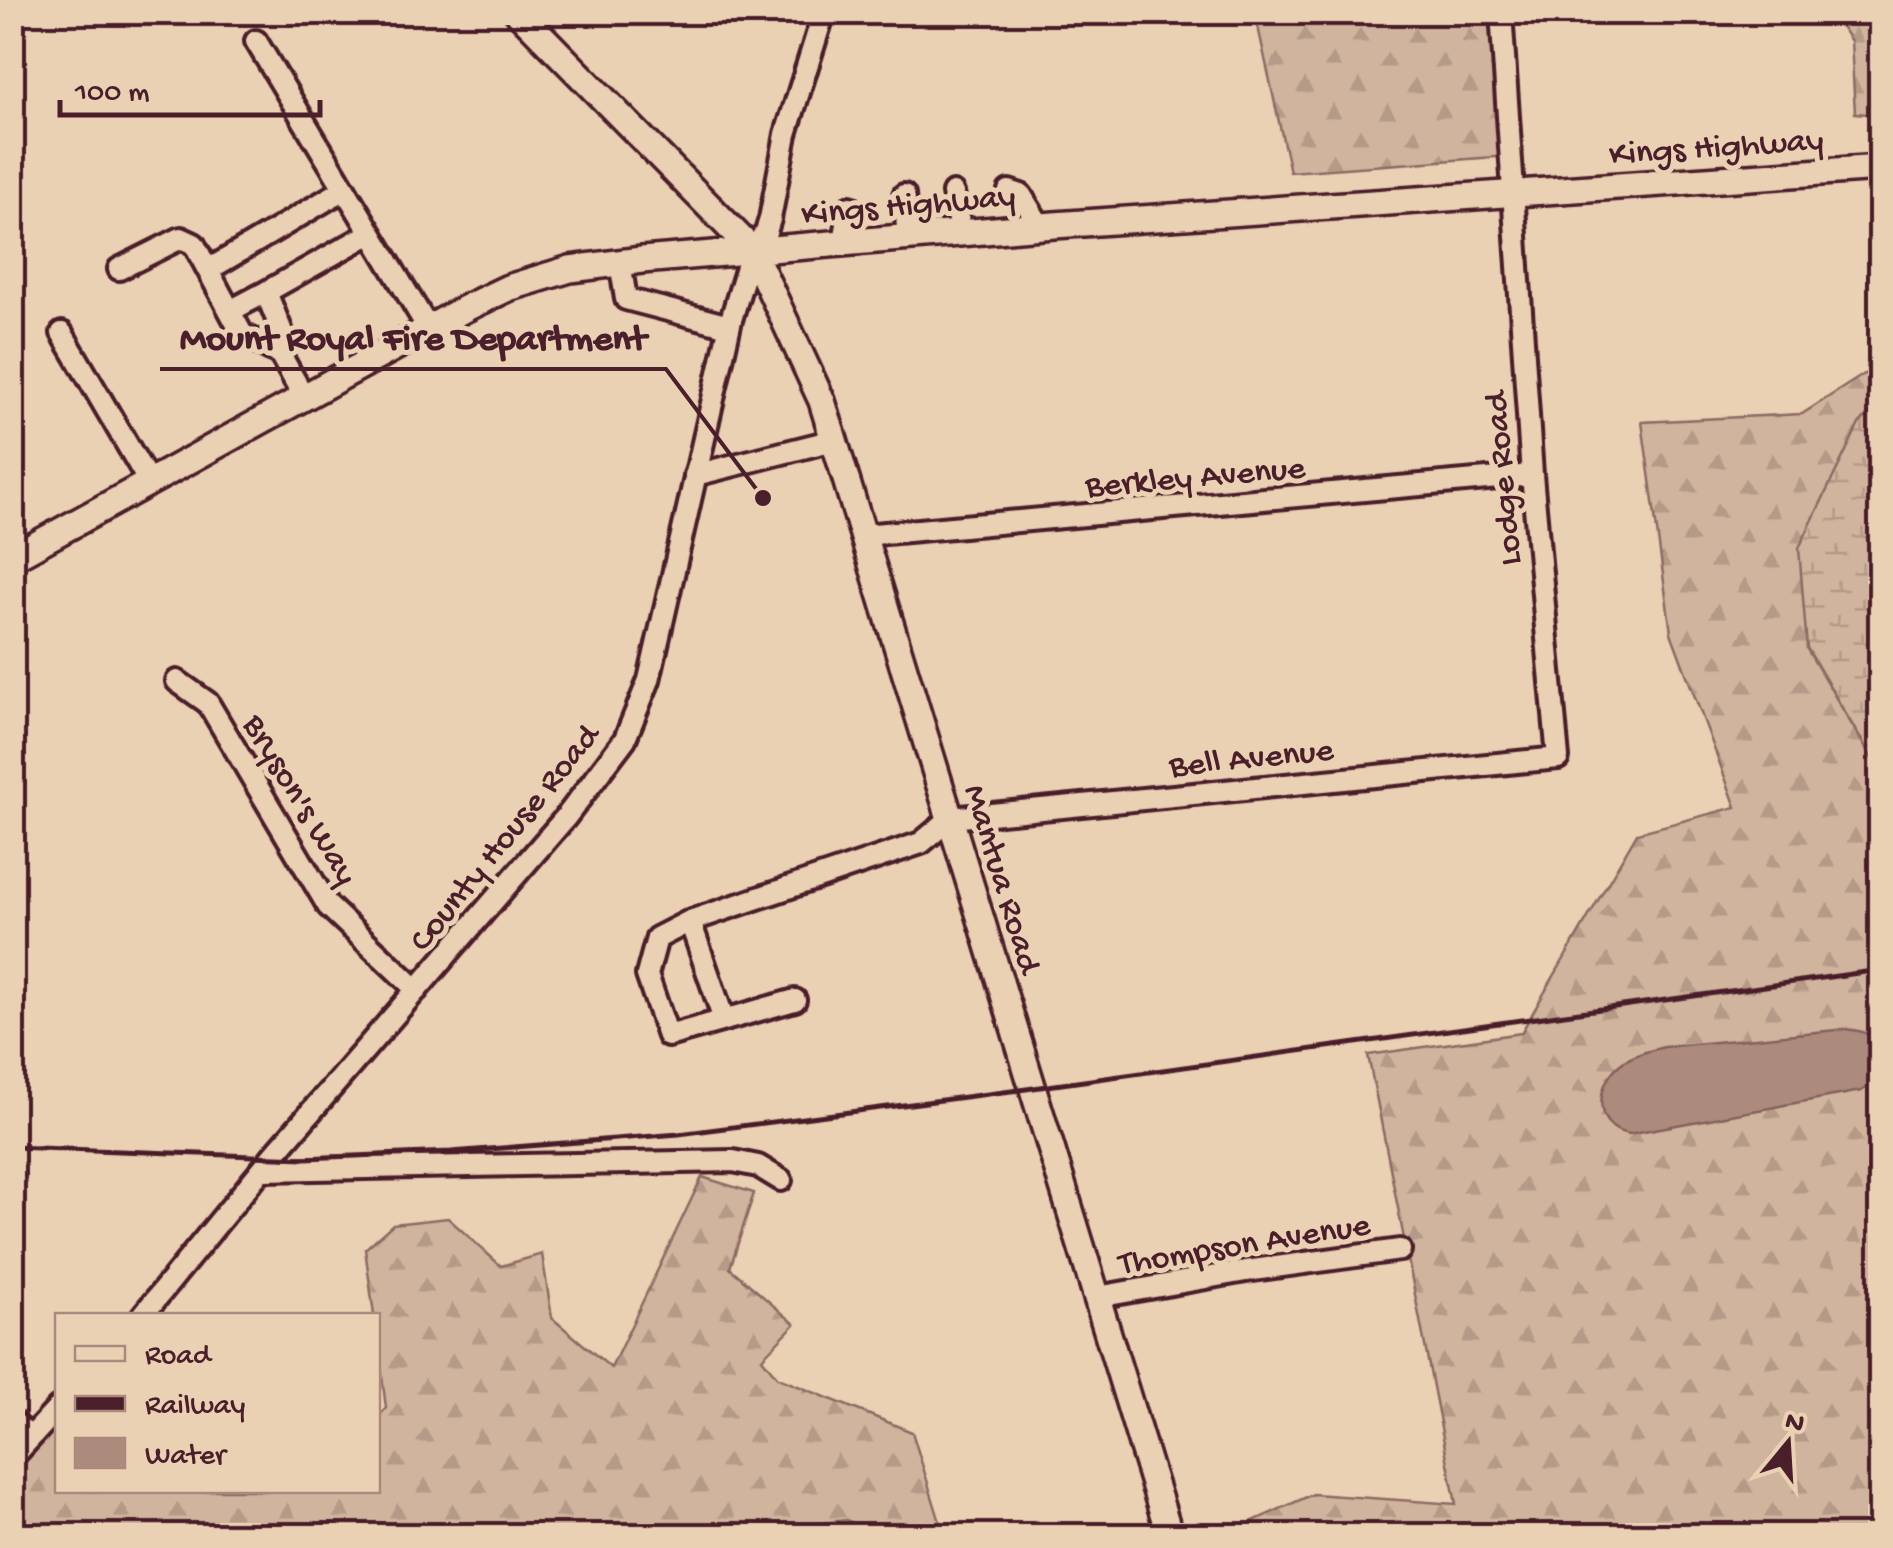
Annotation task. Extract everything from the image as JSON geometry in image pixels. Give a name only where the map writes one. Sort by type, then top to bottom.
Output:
[{"type":"main road","name":"Mantua Road","points":[[518,12],[752,250],[822,401],[1170,1536]]},
{"type":"main road","name":"Kings Highway","points":[[12,558],[428,328],[508,288],[570,270],[620,262],[1040,226],[1880,168]]},
{"type":"street","name":"County House Road","points":[[144,1313],[262,1170],[566,817],[625,739],[649,680],[729,326],[752,250],[766,232],[770,219],[786,134],[824,12]]},
{"type":"street","name":"Lodge Road","points":[[1500,12],[1532,476],[1558,758]]},
{"type":"street","points":[[256,41],[428,328]]},
{"type":"street","points":[[208,270],[343,190]]},
{"type":"street","points":[[1009,191],[1021,195],[1040,226]]},
{"type":"street","points":[[953,193],[962,233]]},
{"type":"street","points":[[904,195],[908,237]]},
{"type":"street","points":[[844,242],[850,207]]},
{"type":"street","points":[[230,311],[370,234]]},
{"type":"street","points":[[119,268],[182,238],[194,244],[242,334],[280,354],[304,397]]},
{"type":"street","points":[[620,262],[626,300],[729,326]]},
{"type":"street","points":[[266,292],[282,332],[271,349]]},
{"type":"street","points":[[62,333],[149,482]]},
{"type":"street","points":[[695,475],[834,440]]},
{"type":"street","name":"Berkley Avenue","points":[[863,535],[1532,476]]},
{"type":"street","name":"Bryson's Way","points":[[177,680],[208,703],[328,906],[417,990]]},
{"type":"street","name":"Bell Avenue","points":[[951,818],[1558,758]]},
{"type":"street","points":[[796,1000],[668,1036],[646,974],[657,938],[690,920],[922,843],[951,818]]},
{"type":"street","points":[[690,920],[724,1020]]},
{"type":"street","points":[[262,1170],[734,1161],[758,1166],[781,1180]]},
{"type":"street","name":"Thompson Avenue","points":[[1097,1297],[1400,1250]]},
{"type":"street","points":[[12,1458],[55,1411]]},
{"type":"street","points":[[12,1421],[30,1437]]},
{"type":"green space","points":[[1255,13],[1498,13],[1509,156],[1290,172]]},
{"type":"green space","points":[[1832,13],[1880,13],[1880,115],[1855,113],[1851,41]]},
{"type":"green space","points":[[1880,364],[1880,403],[1859,424],[1807,649],[1880,772],[1880,1535],[1220,1536],[1313,1494],[1456,1504],[1368,1055],[1521,1033],[1637,833],[1736,807],[1671,633],[1642,422],[1802,414]]},
{"type":"green space","points":[[1880,403],[1880,772],[1807,648],[1799,548],[1859,424]]},
{"type":"green space","points":[[702,1177],[754,1193],[730,1268],[795,1324],[762,1358],[778,1378],[912,1432],[944,1535],[882,1535],[846,1520],[798,1526],[789,1536],[13,1536],[13,1456],[55,1407],[55,1493],[380,1493],[380,1415],[386,1408],[380,1313],[374,1313],[365,1249],[393,1224],[448,1218],[501,1266],[542,1254],[552,1318],[611,1368]]},
{"type":"water","points":[[1847,1029],[1871,1037],[1878,1051],[1878,1076],[1871,1088],[1628,1134],[1616,1130],[1603,1114],[1602,1094],[1611,1073],[1640,1054],[1664,1047]]},
{"type":"railway","points":[[12,1147],[305,1158],[451,1152],[679,1134],[1880,970]]},
{"type":"place","name":"Mount Royal Fire Department","points":[[763,498]]}]
